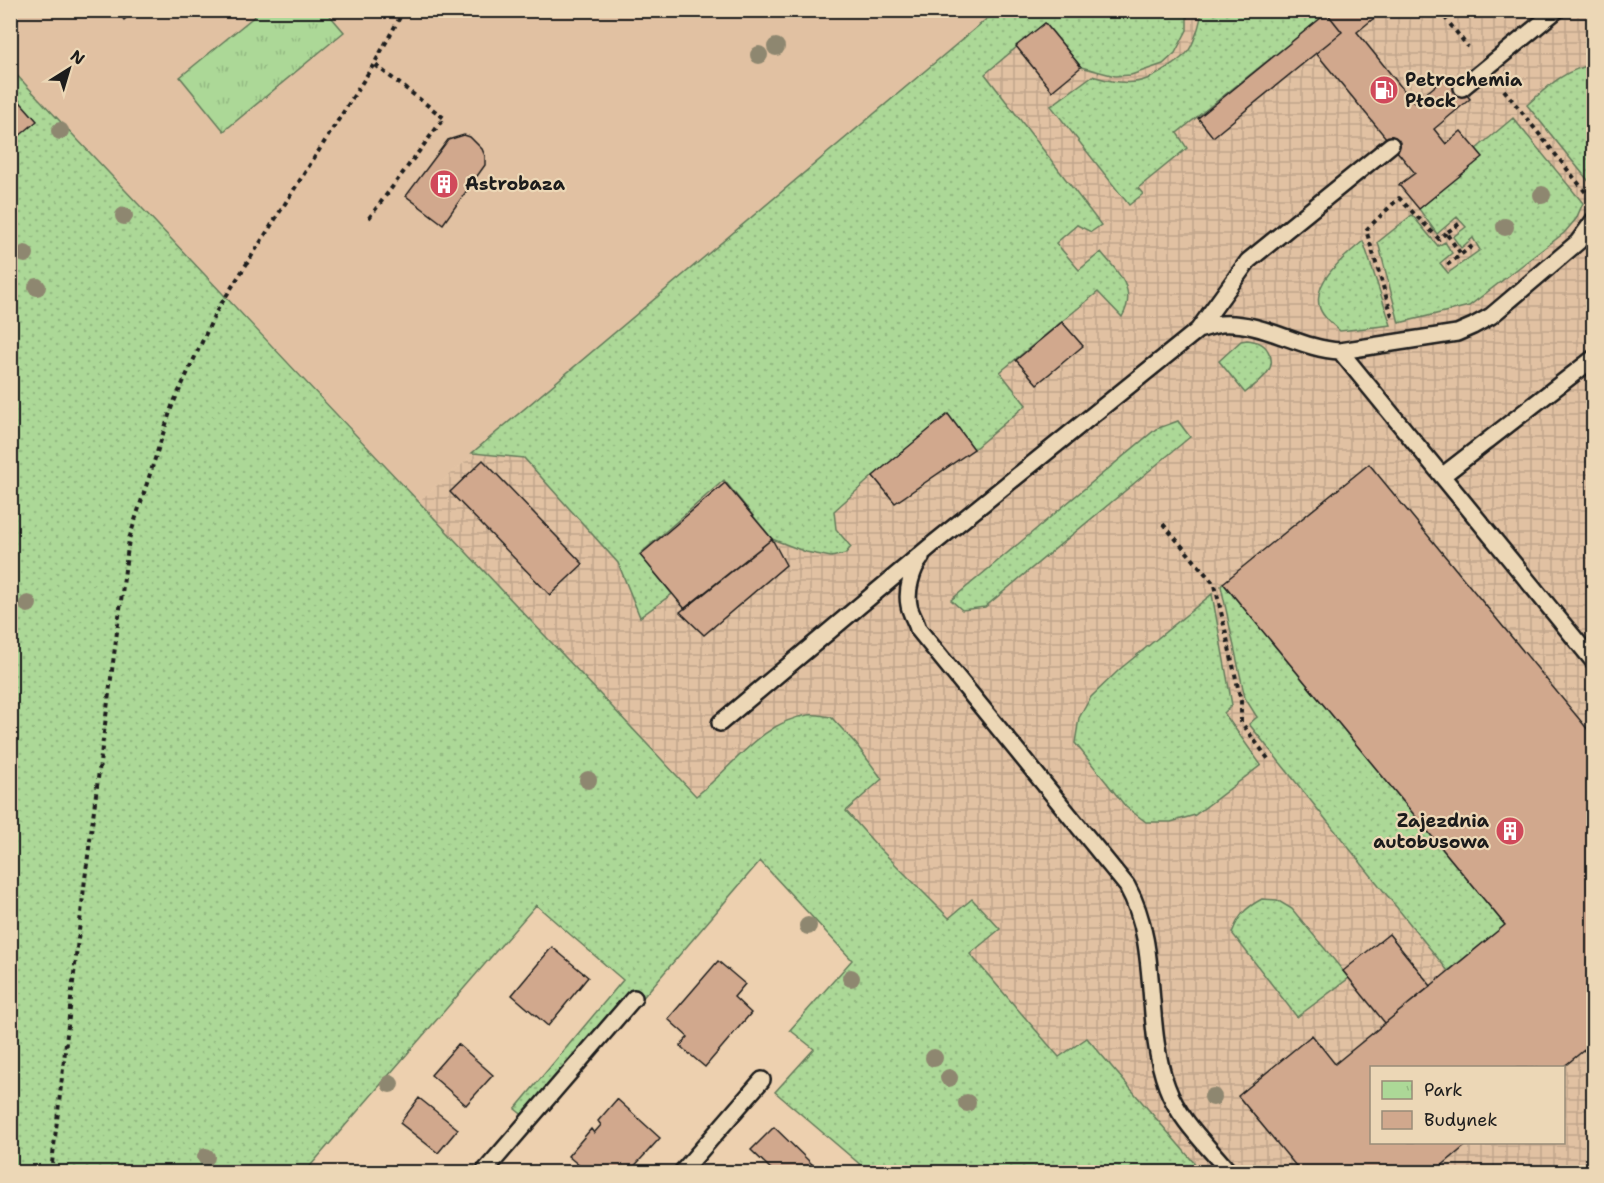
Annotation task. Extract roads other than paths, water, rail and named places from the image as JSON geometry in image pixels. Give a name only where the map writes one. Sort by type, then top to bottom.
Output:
[{"type":"lane","points":[[1462,88],[1557,10]]},
{"type":"lane","points":[[720,723],[933,544],[1198,330],[1248,261],[1391,145]]},
{"type":"lane","points":[[1198,330],[1219,324],[1242,324],[1322,350],[1340,351],[1456,333],[1491,316],[1578,242],[1593,220]]},
{"type":"lane","points":[[1340,351],[1593,662]]},
{"type":"lane","points":[[1442,476],[1593,358]]},
{"type":"lane","points":[[933,544],[915,565],[911,582],[909,605],[918,628],[1127,886],[1138,904],[1150,975],[1159,1057],[1168,1089],[1181,1114],[1229,1173]]},
{"type":"lane","points":[[484,1173],[634,998]]},
{"type":"lane","points":[[682,1173],[762,1080]]},
{"type":"place","name":"Petrochemia Płock","points":[[1384,90]]},
{"type":"place","name":"Astrobaza","points":[[444,184]]},
{"type":"place","name":"Zajezdnia autobusowa","points":[[1510,831]]}]
